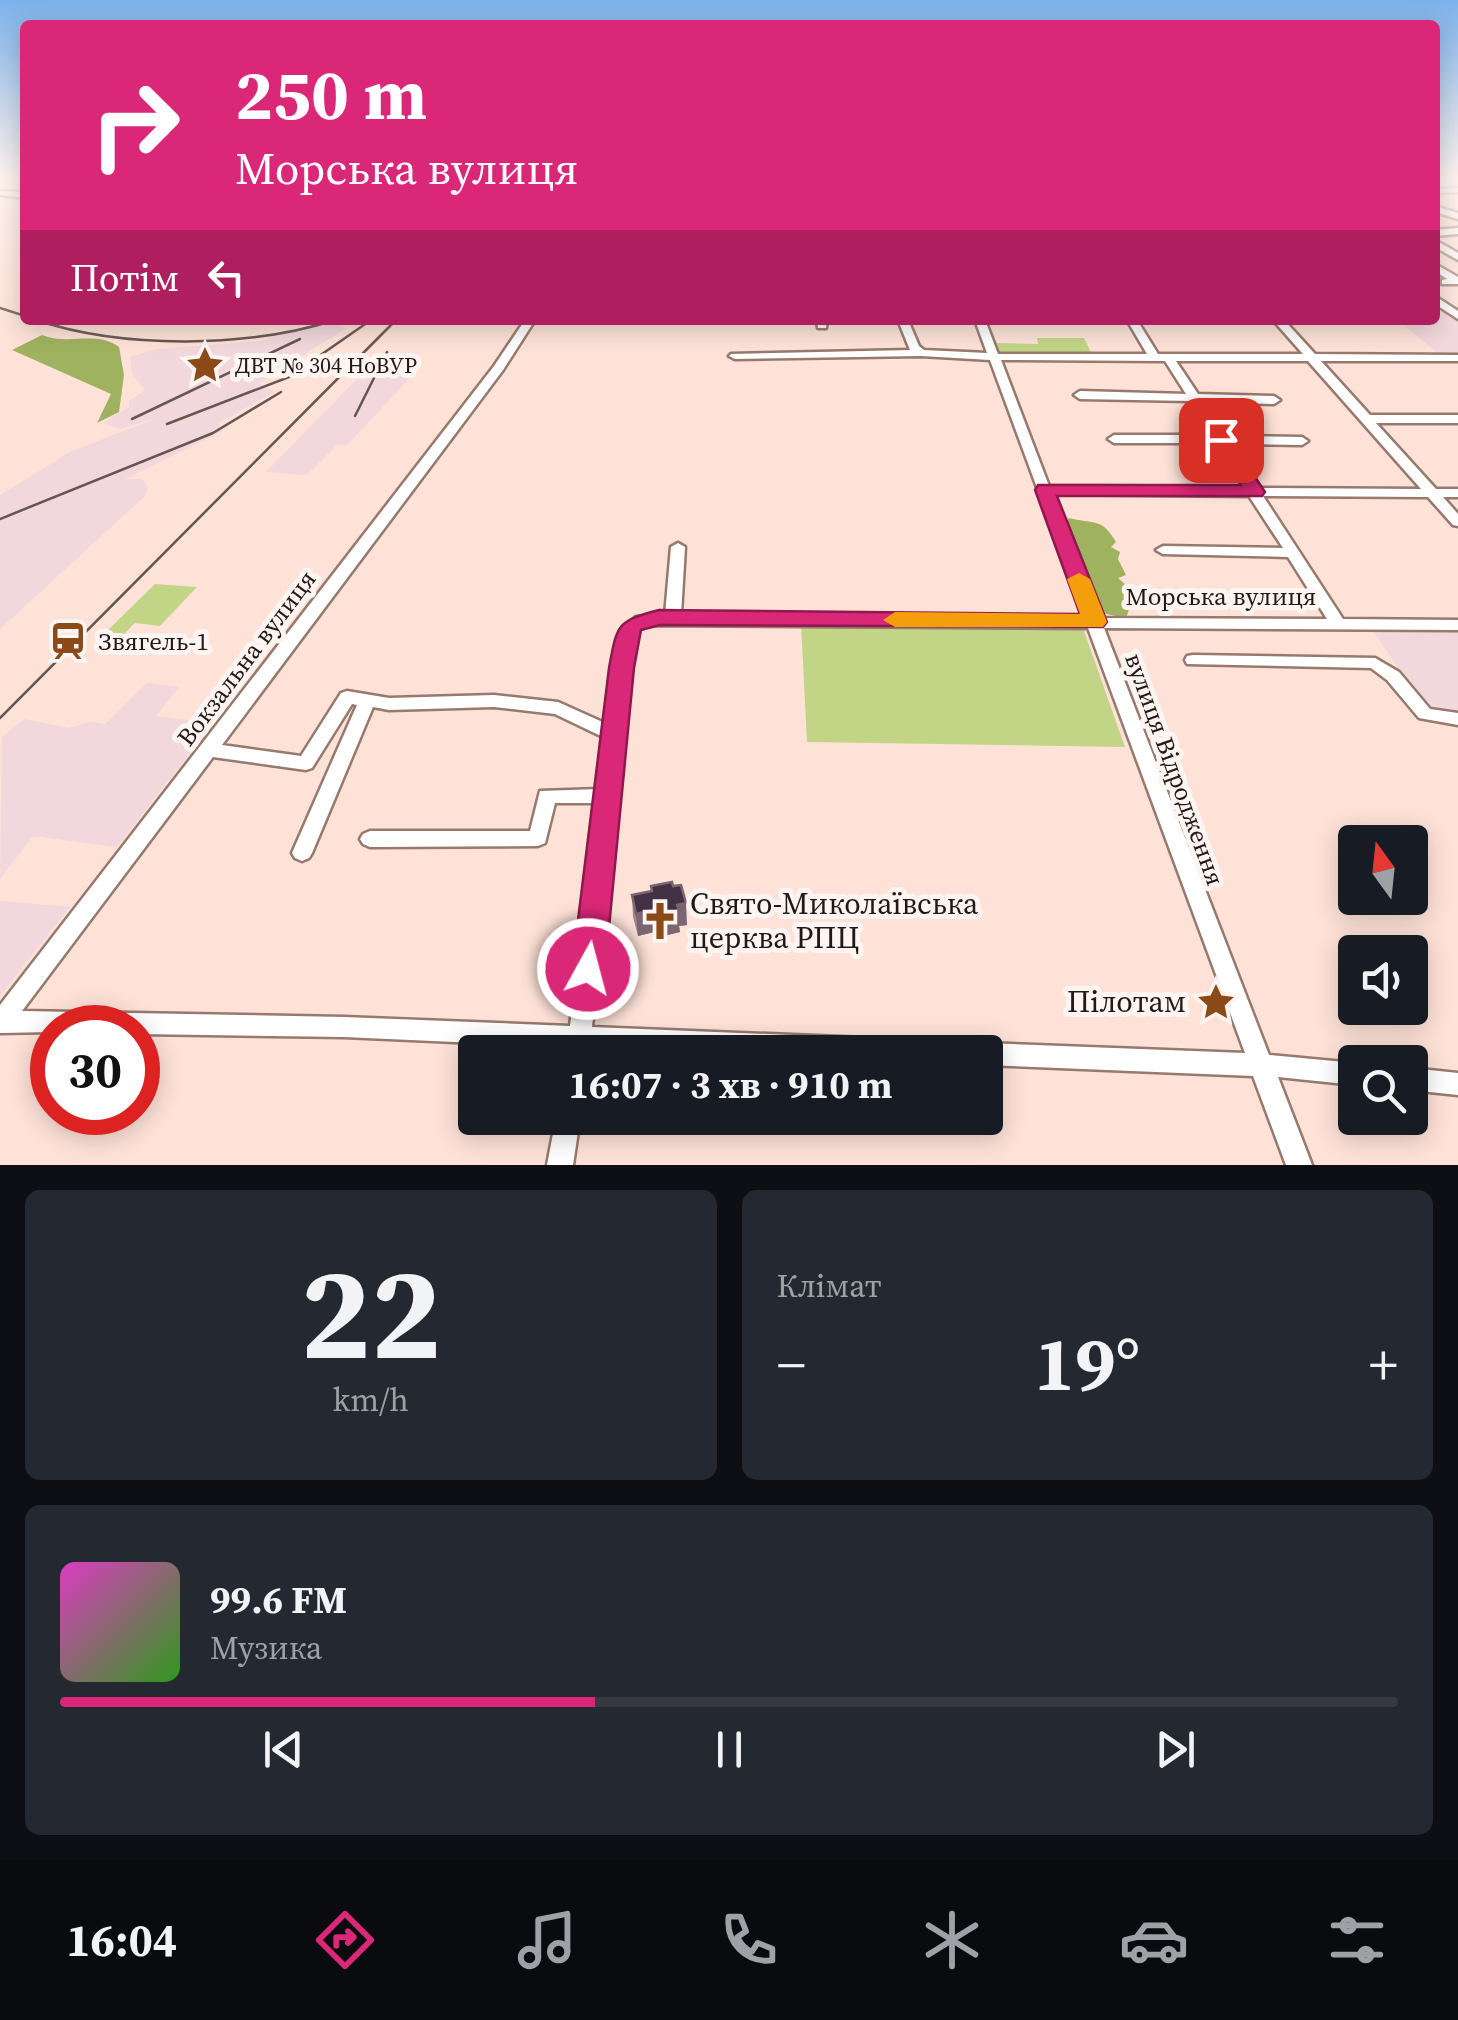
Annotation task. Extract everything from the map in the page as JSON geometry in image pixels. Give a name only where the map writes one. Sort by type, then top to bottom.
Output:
[{"type":"street","points":[[1440,270],[1457,281],[1445,282]]},
{"type":"street","name":"Вокзальна вулиця","points":[[1,1022],[499,368],[527,325]]},
{"type":"street","points":[[905,325],[914,348],[921,353]]},
{"type":"street","name":"вулиця Відродження","points":[[982,325],[1298,1165]]},
{"type":"street","points":[[1136,325],[1195,399],[1336,621]]},
{"type":"street","points":[[1283,325],[1458,522]]},
{"type":"street","points":[[735,356],[921,353],[994,357],[1458,358]]},
{"type":"street","points":[[1080,395],[1274,400]]},
{"type":"street","points":[[1368,419],[1458,419]]},
{"type":"street","points":[[1114,438],[1302,441]]},
{"type":"street","points":[[1045,490],[1458,493]]},
{"type":"street","points":[[673,617],[678,547]]},
{"type":"street","points":[[1163,550],[1293,553]]},
{"type":"street","name":"Морська вулиця","points":[[616,736],[628,631],[642,620],[673,617],[1458,624]]},
{"type":"street","points":[[1194,660],[1374,662],[1393,676],[1425,714],[1458,719]]},
{"type":"street","points":[[306,763],[347,697],[389,704],[494,701],[558,708],[616,736],[580,1035]]},
{"type":"street","points":[[302,853],[368,700]]},
{"type":"street","points":[[209,750],[338,769]]},
{"type":"street","points":[[370,839],[538,838],[547,796],[608,796]]},
{"type":"street","points":[[1,1022],[344,1027],[458,1036]]},
{"type":"street","points":[[1003,1055],[1262,1065],[1338,1072]]},
{"type":"street","points":[[1428,1081],[1458,1084]]},
{"type":"street","points":[[560,1165],[565,1135]]},
{"type":"shaded area","points":[[1440,308],[1458,321],[1458,357],[1444,358],[1403,325],[1440,325]]},
{"type":"shaded area","points":[[314,325],[347,328],[259,383],[275,392],[218,423],[223,431],[125,479],[142,479],[148,487],[145,496],[0,629],[0,495],[70,452],[157,418],[120,429],[103,423],[129,407],[129,401],[145,390],[132,374],[130,357],[156,349],[260,341]]},
{"type":"shaded area","points":[[390,356],[407,359],[395,373],[412,376],[347,445],[338,444],[307,475],[266,472],[357,379],[366,380]]},
{"type":"shaded area","points":[[1372,629],[1458,630],[1458,712],[1427,711]]},
{"type":"shaded area","points":[[147,683],[179,687],[156,716],[213,723],[117,847],[33,836],[0,879],[2,737],[24,719],[69,728],[90,722],[105,724]]},
{"type":"shaded area","points":[[0,901],[70,907],[0,996]]},
{"type":"green space","points":[[42,335],[101,340],[119,347],[124,375],[119,412],[97,423],[111,394],[12,350]]},
{"type":"green space","points":[[1037,338],[1084,338],[1092,354],[999,354],[995,343],[1038,344]]},
{"type":"green space","points":[[1069,518],[1102,526],[1116,542],[1111,547],[1120,552],[1118,559],[1126,575],[1118,578],[1135,593],[1126,618],[1096,612],[1085,573],[1064,526]]},
{"type":"green space","points":[[155,584],[197,587],[160,626],[135,623],[119,639],[109,637],[108,630]]},
{"type":"green space","points":[[801,624],[1083,628],[1125,747],[807,742]]},
{"type":"building","points":[[672,882],[673,886],[681,885],[686,903],[677,905],[679,910],[658,915],[656,909],[636,914],[632,895]]},
{"type":"railway","points":[[0,308],[20,314]]},
{"type":"railway","points":[[55,325],[107,336],[186,341],[264,336],[316,325]]},
{"type":"railway","points":[[167,424],[289,377],[364,325]]},
{"type":"railway","points":[[0,718],[391,325]]},
{"type":"railway","points":[[132,419],[300,339]]},
{"type":"railway","points":[[355,416],[387,352]]},
{"type":"railway","points":[[0,519],[213,433],[281,392]]},
{"type":"slow traffic","points":[[895,620],[1095,622],[1079,579]]},
{"type":"place","name":"ДВТ № 304 НоВУР","points":[[205,365]]},
{"type":"place","name":"Звягель-1","points":[[68,641]]},
{"type":"place","name":"Свято-Миколаївська церква РПЦ","points":[[660,921]]},
{"type":"place","name":"Пілотам","points":[[1216,1002]]},
{"type":"route","points":[[588,969],[622,668],[628,631],[633,625],[659,617],[1095,622],[1045,490],[1151,488],[1255,492],[1221,440]]}]
